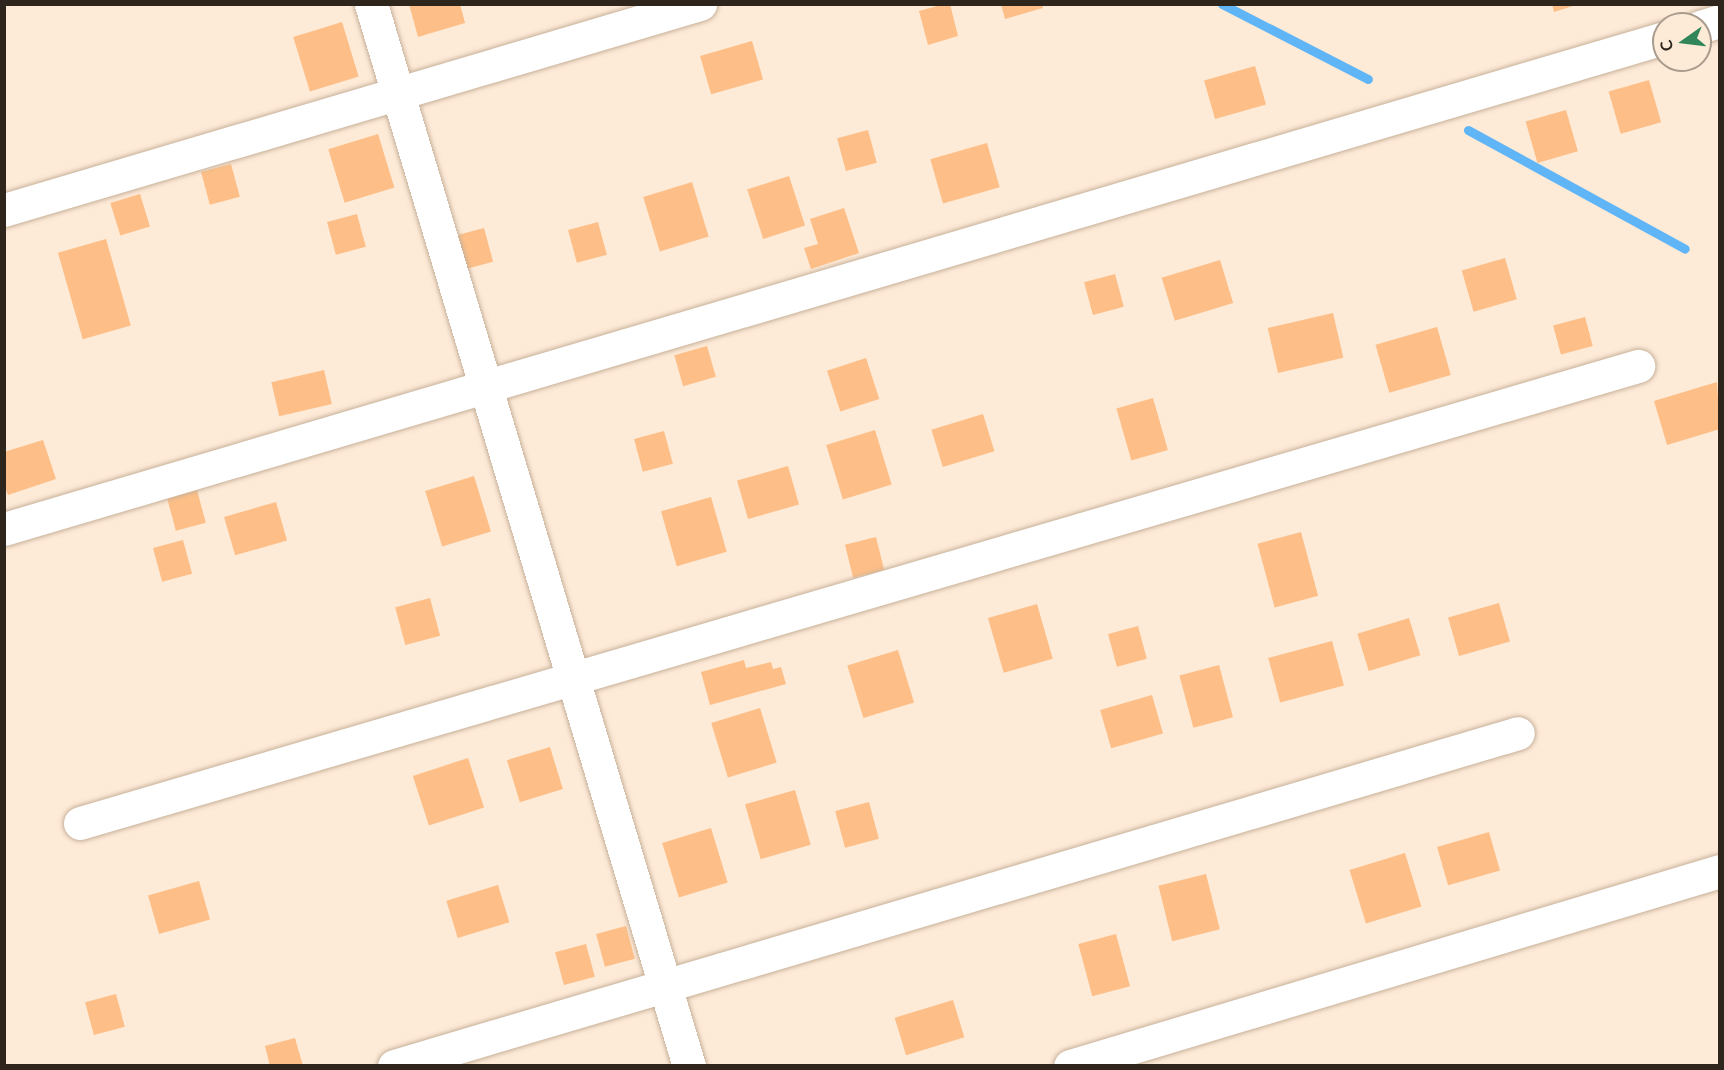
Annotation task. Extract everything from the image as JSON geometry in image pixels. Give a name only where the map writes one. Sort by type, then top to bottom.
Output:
[{"type":"street","points":[[371,4],[689,1065]]},
{"type":"street","points":[[4,210],[700,4]]},
{"type":"street","points":[[4,529],[1652,42]]},
{"type":"street","points":[[80,823],[1638,366]]},
{"type":"street","points":[[394,1065],[1518,733]]},
{"type":"street","points":[[1070,1065],[1719,871]]},
{"type":"building","points":[[409,4],[460,4],[465,23],[418,37]]},
{"type":"building","points":[[950,4],[958,36],[928,45],[919,11]]},
{"type":"building","points":[[1001,4],[1042,4],[1043,8],[1005,19]]},
{"type":"building","points":[[1552,4],[1576,4],[1576,5],[1554,12]]},
{"type":"building","points":[[342,22],[359,77],[310,91],[293,37]]},
{"type":"building","points":[[752,41],[763,79],[711,94],[700,56]]},
{"type":"building","points":[[1255,66],[1266,104],[1215,119],[1204,81]]},
{"type":"building","points":[[1649,80],[1661,122],[1621,134],[1609,92]]},
{"type":"building","points":[[1566,110],[1578,151],[1537,163],[1526,122]]},
{"type":"building","points":[[868,130],[877,163],[846,171],[837,138]]},
{"type":"building","points":[[378,134],[394,188],[345,203],[328,149]]},
{"type":"building","points":[[987,143],[1000,187],[943,203],[930,159]]},
{"type":"building","points":[[231,164],[240,197],[210,205],[201,172]]},
{"type":"building","points":[[789,176],[805,225],[763,239],[747,190]]},
{"type":"building","points":[[692,182],[709,237],[660,251],[643,197]]},
{"type":"building","points":[[140,194],[150,227],[120,236],[110,203]]},
{"type":"building","points":[[844,208],[859,253],[811,269],[804,248],[818,244],[810,219]]},
{"type":"building","points":[[357,214],[366,247],[336,255],[327,222]]},
{"type":"building","points":[[598,222],[607,255],[577,263],[568,230]]},
{"type":"building","points":[[484,228],[493,262],[462,270],[453,236]]},
{"type":"building","points":[[106,239],[131,326],[83,339],[58,253]]},
{"type":"building","points":[[1505,258],[1517,299],[1474,312],[1462,270]]},
{"type":"building","points":[[1220,260],[1233,303],[1175,321],[1162,278]]},
{"type":"building","points":[[1115,274],[1124,307],[1093,315],[1084,282]]},
{"type":"building","points":[[1333,313],[1343,358],[1278,373],[1268,328]]},
{"type":"building","points":[[1585,317],[1593,346],[1561,355],[1553,326]]},
{"type":"building","points":[[1437,327],[1451,375],[1389,393],[1375,345]]},
{"type":"building","points":[[707,346],[716,377],[683,386],[674,355]]},
{"type":"building","points":[[866,358],[879,399],[840,412],[827,371]]},
{"type":"building","points":[[324,370],[332,404],[279,416],[271,382]]},
{"type":"building","points":[[1717,382],[1720,429],[1667,445],[1654,401]]},
{"type":"building","points":[[1153,398],[1168,450],[1131,460],[1116,408]]},
{"type":"building","points":[[983,414],[994,451],[943,467],[931,430]]},
{"type":"building","points":[[875,430],[892,485],[843,499],[826,445]]},
{"type":"building","points":[[664,431],[673,464],[643,472],[634,439]]},
{"type":"building","points":[[43,440],[56,479],[8,495],[4,485],[4,452]]},
{"type":"building","points":[[788,466],[799,504],[748,519],[737,481]]},
{"type":"building","points":[[474,476],[491,531],[442,546],[425,491]]},
{"type":"building","points":[[197,490],[206,523],[176,531],[167,498]]},
{"type":"building","points":[[711,497],[727,552],[677,566],[661,511]]},
{"type":"building","points":[[276,502],[287,540],[235,555],[224,517]]},
{"type":"building","points":[[1301,532],[1318,596],[1275,607],[1258,544]]},
{"type":"building","points":[[876,537],[884,570],[853,578],[845,545]]},
{"type":"building","points":[[183,540],[192,574],[162,582],[153,548]]},
{"type":"building","points":[[430,598],[440,636],[405,645],[395,607]]},
{"type":"building","points":[[1499,603],[1510,641],[1459,656],[1448,618]]},
{"type":"building","points":[[1037,604],[1053,659],[1004,673],[988,618]]},
{"type":"building","points":[[1409,618],[1420,655],[1369,671],[1357,634]]},
{"type":"building","points":[[1138,626],[1147,659],[1117,667],[1108,634]]},
{"type":"building","points":[[1332,641],[1344,685],[1280,703],[1268,658]]},
{"type":"building","points":[[898,650],[914,703],[863,718],[847,665]]},
{"type":"building","points":[[744,660],[746,668],[771,662],[773,669],[781,667],[786,684],[710,705],[701,672]]},
{"type":"building","points":[[1219,665],[1233,717],[1193,728],[1179,676]]},
{"type":"building","points":[[1152,695],[1163,733],[1111,748],[1100,710]]},
{"type":"building","points":[[760,708],[777,763],[728,777],[711,723]]},
{"type":"building","points":[[550,747],[563,789],[520,802],[507,760]]},
{"type":"building","points":[[468,758],[484,807],[429,825],[413,776]]},
{"type":"building","points":[[795,790],[811,845],[761,859],[745,804]]},
{"type":"building","points":[[869,802],[879,839],[845,848],[835,811]]},
{"type":"building","points":[[711,828],[728,883],[679,897],[662,843]]},
{"type":"building","points":[[1489,832],[1500,870],[1448,885],[1437,847]]},
{"type":"building","points":[[1405,853],[1421,907],[1366,924],[1350,870]]},
{"type":"building","points":[[1206,874],[1220,929],[1172,941],[1158,886]]},
{"type":"building","points":[[199,881],[210,919],[159,934],[148,896]]},
{"type":"building","points":[[498,885],[509,922],[458,938],[446,901]]},
{"type":"building","points":[[626,926],[635,959],[605,967],[596,934]]},
{"type":"building","points":[[1116,934],[1130,986],[1092,996],[1078,944]]},
{"type":"building","points":[[586,944],[595,977],[564,985],[555,952]]},
{"type":"building","points":[[116,994],[125,1027],[94,1035],[85,1002]]},
{"type":"building","points":[[953,1000],[964,1037],[906,1055],[895,1018]]},
{"type":"building","points":[[295,1038],[303,1066],[270,1066],[265,1046]]},
{"type":"waterway","points":[[1222,4],[1368,79]]},
{"type":"waterway","points":[[1468,130],[1685,249]]}]
